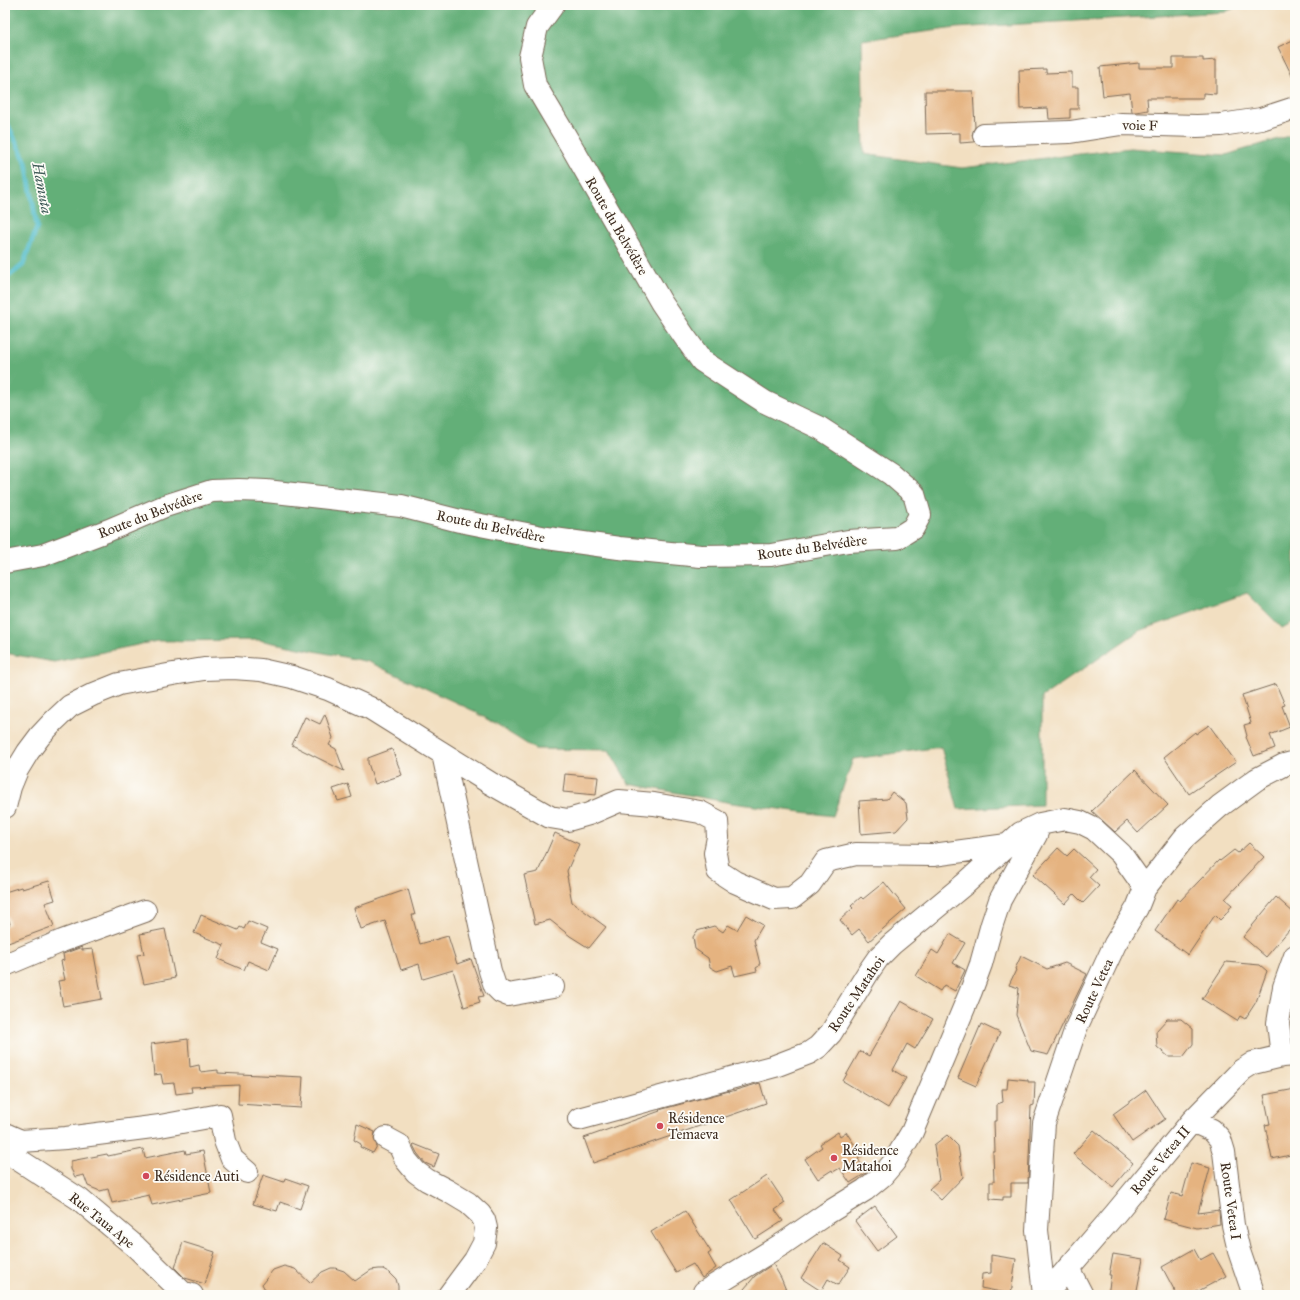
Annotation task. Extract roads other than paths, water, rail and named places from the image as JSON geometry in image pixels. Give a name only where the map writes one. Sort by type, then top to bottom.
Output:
[{"type":"street","name":"Route du Belvédère","points":[[5,562],[43,555],[109,530],[165,506],[212,491],[266,491],[401,506],[460,521],[547,538],[619,548],[701,556],[771,555],[848,541],[897,538],[913,528],[920,515],[914,494],[891,474],[820,428],[765,402],[713,368],[702,360],[684,336],[661,302],[535,85],[530,57],[537,27],[553,5]]},
{"type":"street","name":"voie F","points":[[984,136],[1070,132],[1121,124],[1197,126],[1221,125],[1261,119],[1295,108]]},
{"type":"street","points":[[5,807],[10,787],[17,770],[40,736],[70,706],[119,684],[204,669],[233,668],[261,670],[292,677],[328,689],[370,708],[490,783],[550,817],[568,820],[589,814],[619,801],[654,804],[700,812],[717,821],[718,837],[715,853],[718,871],[735,882],[774,899],[792,898],[810,884],[826,861],[856,854],[933,856],[1007,845]]},
{"type":"street","points":[[443,754],[490,971],[495,986],[501,992],[508,995],[553,987]]},
{"type":"street","name":"Route Vetea","points":[[1045,1295],[1037,1230],[1044,1123],[1076,1028],[1115,944],[1137,908],[1145,888],[1185,837],[1220,806],[1257,780],[1284,765],[1295,762]]},
{"type":"street","name":"Route Matahoi","points":[[579,1119],[775,1066],[809,1053],[818,1047],[831,1033],[869,971],[878,958],[892,944],[966,883],[1020,833],[1040,824],[1065,819],[1080,822],[1094,829],[1121,854],[1145,888]]},
{"type":"street","points":[[704,1292],[784,1243],[826,1214],[865,1190],[882,1176],[894,1162],[912,1132],[966,1004],[981,964],[1000,900],[1036,835],[1040,824]]},
{"type":"street","points":[[5,965],[62,941],[145,911]]},
{"type":"street","points":[[1289,1056],[1278,1023],[1284,987],[1295,956]]},
{"type":"street","name":"Route Vetea II","points":[[1045,1295],[1192,1120],[1242,1070],[1253,1063],[1289,1056]]},
{"type":"street","points":[[5,1134],[21,1141],[66,1138],[160,1126],[220,1116],[225,1141],[232,1159],[247,1172]]},
{"type":"street","name":"Route Vetea I","points":[[1192,1120],[1212,1130],[1220,1139],[1224,1152],[1233,1225],[1239,1251],[1254,1295]]},
{"type":"street","points":[[386,1138],[399,1145],[406,1160],[416,1172],[427,1180],[468,1203],[484,1220],[486,1228],[484,1243],[475,1260],[449,1295]]},
{"type":"street","name":"Rue Taua Ape","points":[[5,1151],[79,1199],[136,1247],[182,1292],[192,1295]]},
{"type":"street","points":[[1068,1268],[1082,1295]]},
{"type":"waterway","name":"Hamuta","points":[[5,119],[26,162],[37,227],[23,265],[5,279]]},
{"type":"place","name":"Résidence Temaeva","points":[[660,1126]]},
{"type":"place","name":"Résidence Matahoi","points":[[834,1158]]},
{"type":"place","name":"Résidence Auti","points":[[146,1176]]}]
